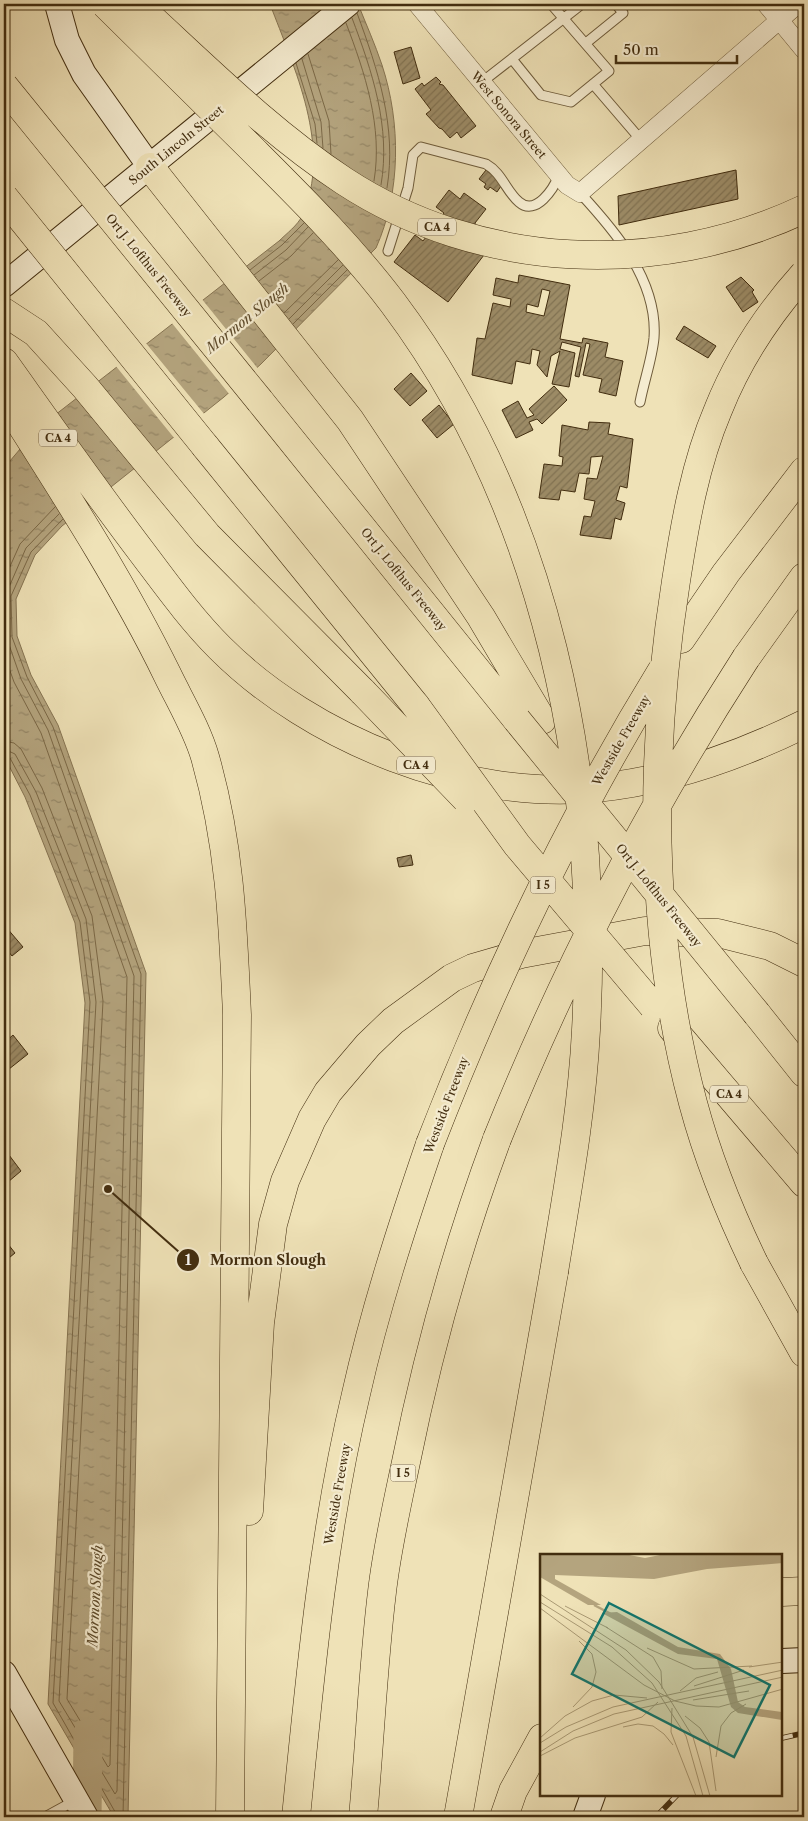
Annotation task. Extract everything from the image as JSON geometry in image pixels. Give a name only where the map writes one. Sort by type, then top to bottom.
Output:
[{"type":"highway","points":[[105,4],[311,207],[380,286],[415,333],[455,397],[488,460],[517,528],[541,602],[566,713],[577,785],[586,875],[588,973],[582,1084],[554,1272],[458,1817]]},
{"type":"highway","name":"CA 4","points":[[136,4],[225,86],[325,167],[352,186],[395,209],[464,236],[528,251],[577,255],[626,255],[667,251],[723,240],[755,230],[804,209]]},
{"type":"highway","name":"Ort J. Lofthus Freeway","points":[[4,86],[260,401],[530,720],[615,841],[804,1073]]},
{"type":"highway","points":[[150,167],[229,268],[292,344],[350,420],[481,617],[530,720]]},
{"type":"highway","name":"CA 4","points":[[4,197],[416,706],[517,845],[804,1183]]},
{"type":"highway","points":[[804,274],[776,308],[742,360],[718,409],[707,438],[689,506],[673,600],[666,652],[659,748],[660,877],[668,975],[678,1038],[693,1103],[708,1154],[732,1218],[754,1263],[804,1353]]},
{"type":"highway","points":[[4,312],[36,333],[85,387],[207,535],[472,804],[517,845]]},
{"type":"highway","name":"CA 4","points":[[4,362],[113,514],[197,624],[245,672],[315,720],[379,751],[418,766],[466,779],[518,787],[557,790],[597,788],[650,779],[723,760],[761,745],[804,724]]},
{"type":"highway","points":[[4,398],[88,532],[146,630],[204,754],[221,819],[232,897],[237,1014],[230,1817]]},
{"type":"highway","name":"Westside Freeway","points":[[296,1817],[314,1634],[355,1396],[388,1272],[430,1144],[484,1012],[543,884],[609,760],[682,639],[726,573],[804,471]]},
{"type":"highway","name":"I 5","points":[[363,1817],[382,1591],[394,1520],[419,1395],[436,1330],[473,1206],[497,1139],[550,1012],[610,889],[675,772],[746,658],[804,577]]},
{"type":"highway","points":[[231,1736],[242,1712],[251,1482],[264,1281],[273,1224],[285,1181],[296,1151],[328,1092],[368,1044],[393,1021],[430,993],[452,978],[473,968],[521,954],[645,931],[718,933],[770,946],[804,962]]},
{"type":"highway","points":[[783,1592],[804,1591]]},
{"type":"highway","points":[[504,1817],[513,1791],[540,1742]]},
{"type":"street","points":[[56,4],[66,40],[84,74],[150,167]]},
{"type":"street","name":"South Lincoln Street","points":[[4,285],[348,4]]},
{"type":"street","name":"West Sonora Street","points":[[417,4],[567,185],[580,193]]},
{"type":"street","points":[[766,4],[804,50]]},
{"type":"street","points":[[580,193],[798,4]]},
{"type":"street","points":[[783,1661],[804,1660]]},
{"type":"street","points":[[4,1673],[81,1808]]},
{"type":"street","points":[[585,1817],[593,1796]]},
{"type":"lane","points":[[512,59],[541,95],[571,102],[609,71],[551,4]]},
{"type":"lane","points":[[482,82],[582,4]]},
{"type":"lane","points":[[586,44],[624,13],[616,4]]},
{"type":"lane","points":[[593,84],[641,140]]},
{"type":"lane","points":[[388,250],[408,188],[412,155],[422,148],[486,164],[494,169],[519,203],[526,206],[542,202],[554,186],[559,175]]},
{"type":"lane","points":[[580,193],[608,224],[649,291],[653,309],[654,339],[640,402]]},
{"type":"lane","points":[[45,1817],[81,1808]]},
{"type":"water","points":[[270,4],[358,4],[382,65],[393,110],[395,134],[394,181],[390,204],[376,248],[261,364],[224,397],[62,526],[35,555],[16,599],[17,636],[31,675],[58,725],[146,973],[128,1817],[114,1817],[48,1704],[85,1003],[75,923],[25,797],[4,756],[4,468],[37,429],[279,241],[295,226],[302,216],[311,190],[312,136],[299,81]]},
{"type":"pier","points":[[201,298],[259,370],[230,395],[171,322]]},
{"type":"pier","points":[[145,342],[205,415],[175,439],[115,365]]},
{"type":"building","points":[[411,47],[420,78],[403,84],[394,52]]},
{"type":"building","points":[[436,77],[441,82],[439,84],[443,85],[476,126],[461,138],[457,132],[450,138],[439,128],[426,114],[431,110],[415,89],[422,83],[424,86]]},
{"type":"building","points":[[486,170],[503,183],[497,192],[490,187],[488,190],[484,187],[486,184],[479,179]]},
{"type":"building","points":[[736,170],[738,199],[619,225],[618,196]]},
{"type":"building","points":[[449,190],[460,199],[464,193],[486,209],[475,223],[479,243],[475,248],[484,255],[448,302],[394,262],[415,235],[423,241],[444,213],[436,207]]},
{"type":"building","points":[[519,275],[570,285],[560,339],[582,343],[583,338],[608,343],[605,357],[623,361],[616,396],[599,392],[602,379],[583,375],[590,344],[586,343],[579,377],[575,376],[581,347],[562,342],[560,349],[575,353],[569,387],[552,384],[560,351],[551,356],[547,377],[537,365],[540,351],[532,349],[530,364],[516,361],[512,384],[472,375],[477,338],[485,339],[493,303],[510,307],[511,299],[493,295],[496,278],[518,283]],"holes":[[[542,289],[550,291],[544,316],[526,312],[527,304],[538,307]]]},
{"type":"building","points":[[741,277],[754,290],[752,292],[758,302],[743,312],[726,287]]},
{"type":"building","points":[[684,326],[716,346],[708,358],[676,339]]},
{"type":"building","points":[[411,373],[427,391],[410,406],[394,389]]},
{"type":"building","points":[[554,386],[567,400],[542,424],[537,419],[529,422],[533,430],[516,438],[502,410],[518,401],[527,418],[534,415],[529,409]]},
{"type":"building","points":[[439,405],[454,424],[437,438],[422,420]]},
{"type":"building","points":[[589,422],[610,423],[608,434],[633,439],[627,488],[620,486],[616,500],[625,503],[621,520],[615,518],[611,539],[580,535],[584,516],[591,517],[595,501],[584,499],[587,478],[597,479],[603,456],[591,457],[589,474],[579,473],[575,492],[561,490],[559,500],[539,498],[544,464],[562,466],[563,457],[559,456],[562,425],[588,430]]},
{"type":"building","points":[[411,855],[413,865],[399,867],[397,858]]},
{"type":"building","points":[[6,927],[23,947],[12,956],[4,946],[4,928]]},
{"type":"building","points":[[13,1035],[28,1054],[4,1073],[4,1043]]},
{"type":"building","points":[[6,1151],[21,1171],[8,1182],[4,1177]]},
{"type":"building","points":[[4,1239],[15,1253],[4,1262]]},
{"type":"waterway","name":"Mormon Slough","points":[[87,1817],[88,1733]]},
{"type":"railway","points":[[783,1738],[804,1733]]},
{"type":"railway","points":[[656,1817],[676,1796]]},
{"type":"place","name":"Mormon Slough","points":[[108,1189]]}]
